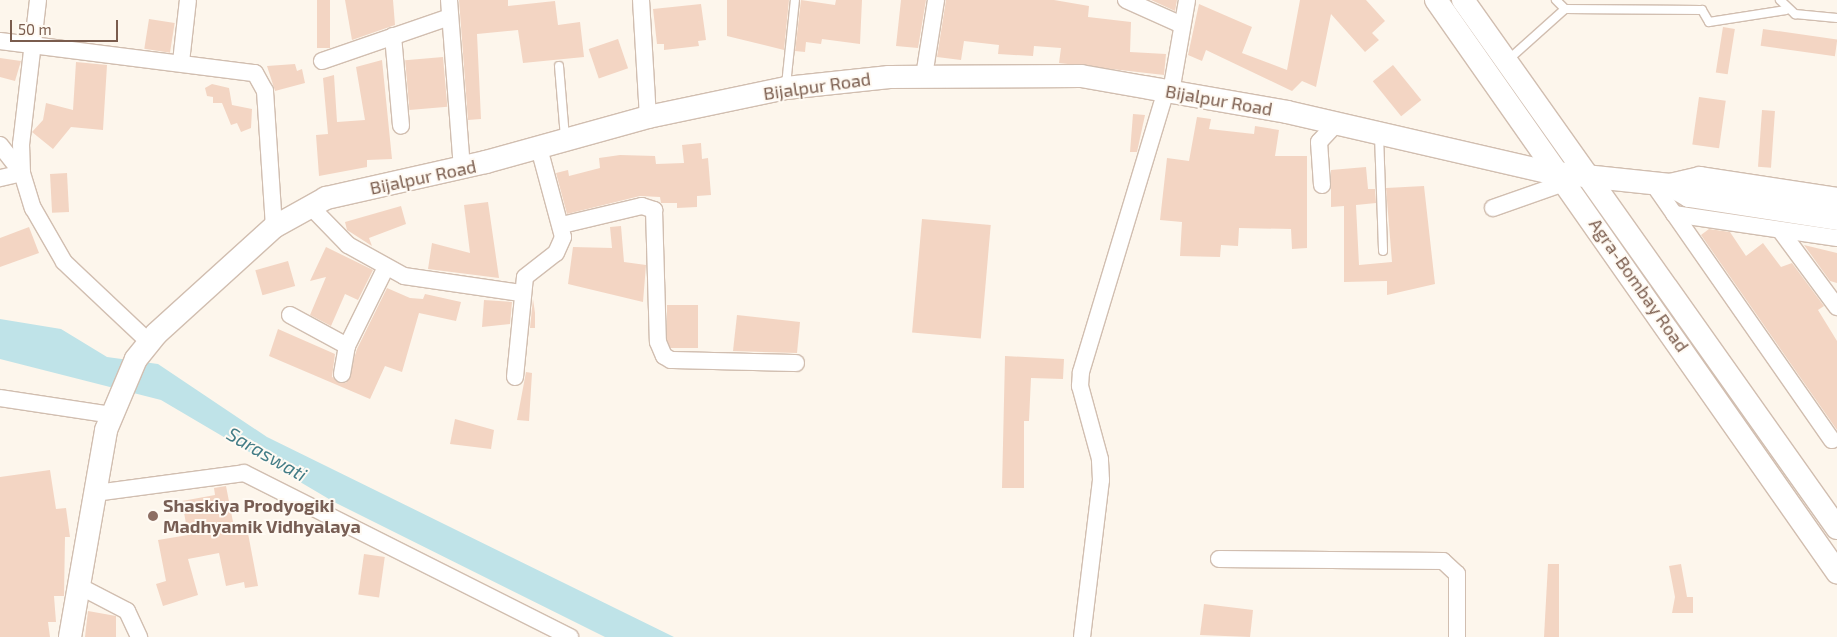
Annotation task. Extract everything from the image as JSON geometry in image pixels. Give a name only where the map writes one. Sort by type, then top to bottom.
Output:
[{"type":"main road","name":"Agra-Bombay Road","points":[[1436,0],[1564,178],[1837,572]]},
{"type":"main road","name":"Agra-Bombay Road","points":[[1463,0],[1592,178],[1837,528]]},
{"type":"main road","name":"Bijalpur Road","points":[[142,351],[274,227],[309,205],[462,168],[648,117],[786,88],[924,76],[1053,74],[1168,91],[1336,124],[1564,178],[1592,178],[1662,185]]},
{"type":"main road","points":[[1662,185],[1700,178],[1837,199]]},
{"type":"main road","points":[[1662,185],[1689,196],[1837,219]]},
{"type":"main road","points":[[70,637],[95,493],[114,409],[142,351]]},
{"type":"street","points":[[22,173],[38,0]]},
{"type":"street","points":[[181,62],[188,0]]},
{"type":"street","points":[[449,0],[462,168]]},
{"type":"street","points":[[641,0],[648,117]]},
{"type":"street","points":[[924,76],[936,0]]},
{"type":"street","points":[[1126,0],[1182,26]]},
{"type":"street","points":[[1082,637],[1101,480],[1100,459],[1080,386],[1081,372],[1168,91],[1187,0]]},
{"type":"street","points":[[322,61],[450,17]]},
{"type":"street","points":[[393,36],[401,126]]},
{"type":"street","points":[[0,41],[249,69],[261,78],[274,227]]},
{"type":"street","points":[[1322,185],[1319,142],[1336,124]]},
{"type":"street","points":[[0,145],[22,173],[48,240],[64,262],[142,351]]},
{"type":"street","points":[[515,378],[521,293],[530,270],[561,247],[562,225],[539,148]]},
{"type":"street","points":[[0,178],[22,173]]},
{"type":"street","points":[[1493,208],[1564,178]]},
{"type":"street","points":[[1662,185],[1674,214],[1832,440]]},
{"type":"street","points":[[309,205],[348,245],[386,267],[414,279],[521,293]]},
{"type":"street","points":[[562,225],[642,206],[654,210],[658,342],[671,360],[796,363]]},
{"type":"street","points":[[1674,214],[1837,238]]},
{"type":"street","points":[[1780,230],[1837,307]]},
{"type":"street","points":[[342,374],[347,346],[386,267]]},
{"type":"street","points":[[290,315],[347,346]]},
{"type":"street","points":[[0,398],[114,409]]},
{"type":"street","points":[[95,493],[244,473],[570,637]]},
{"type":"street","points":[[1220,559],[1443,561],[1457,574],[1457,637]]},
{"type":"street","points":[[79,586],[127,611],[139,637]]},
{"type":"lane","points":[[786,88],[795,0]]},
{"type":"lane","points":[[1556,0],[1564,9]]},
{"type":"lane","points":[[1702,0],[1702,10],[1709,22],[1786,10],[1837,18]]},
{"type":"lane","points":[[1780,0],[1786,10]]},
{"type":"lane","points":[[1507,61],[1564,9],[1702,10]]},
{"type":"lane","points":[[559,66],[565,140]]},
{"type":"lane","points":[[1379,134],[1383,251]]},
{"type":"water","name":"Saraswati","points":[[0,319],[61,329],[107,357],[158,364],[267,437],[674,637],[605,637],[334,502],[161,400],[0,359]]},
{"type":"building","points":[[317,0],[330,0],[330,48],[317,48]]},
{"type":"building","points":[[345,0],[393,0],[395,25],[352,40]]},
{"type":"building","points":[[459,0],[508,0],[508,6],[555,1],[558,25],[580,22],[584,57],[523,63],[518,30],[477,34],[481,119],[468,120]]},
{"type":"building","points":[[727,0],[789,0],[784,50],[727,36]]},
{"type":"building","points":[[801,0],[835,5],[836,0],[862,0],[860,44],[822,39],[821,44],[806,42],[805,52],[795,51]]},
{"type":"building","points":[[901,0],[926,0],[918,48],[896,46]]},
{"type":"building","points":[[946,0],[1054,0],[1089,6],[1088,17],[1131,22],[1130,52],[1166,54],[1164,75],[1059,63],[1061,48],[1034,46],[1033,56],[998,54],[999,45],[964,41],[961,60],[937,57]]},
{"type":"building","points":[[1151,0],[1177,0],[1175,11]]},
{"type":"building","points":[[1300,0],[1366,0],[1385,21],[1372,33],[1379,40],[1365,52],[1331,14],[1316,87],[1302,81],[1292,91],[1206,50],[1202,61],[1188,55],[1199,4],[1252,27],[1242,53],[1287,70]]},
{"type":"building","points":[[701,4],[706,40],[698,41],[699,46],[664,50],[664,44],[657,44],[653,9]]},
{"type":"building","points":[[149,19],[175,23],[170,53],[144,49]]},
{"type":"building","points":[[1723,27],[1735,29],[1728,74],[1716,72]]},
{"type":"building","points":[[1763,29],[1837,39],[1835,56],[1761,46]]},
{"type":"building","points":[[618,39],[628,68],[599,78],[589,49]]},
{"type":"building","points":[[443,57],[447,107],[410,110],[405,60]]},
{"type":"building","points":[[0,58],[21,61],[15,81],[0,77]]},
{"type":"building","points":[[382,60],[392,159],[367,160],[367,167],[319,176],[316,135],[328,134],[323,78],[334,75],[337,122],[365,120],[356,67]]},
{"type":"building","points":[[76,62],[107,65],[103,130],[71,127],[53,149],[32,132],[43,120],[46,103],[73,110]]},
{"type":"building","points":[[295,64],[297,71],[302,69],[305,83],[275,91],[267,66]]},
{"type":"building","points":[[1393,65],[1421,100],[1401,116],[1373,81]]},
{"type":"building","points":[[212,84],[229,88],[232,105],[252,109],[251,128],[241,132],[237,123],[231,125],[222,103],[213,103],[213,97],[207,96],[205,88]]},
{"type":"building","points":[[1699,97],[1726,101],[1719,148],[1692,145]]},
{"type":"building","points":[[1762,110],[1775,111],[1771,168],[1758,167]]},
{"type":"building","points":[[1133,114],[1145,115],[1137,152],[1130,152]]},
{"type":"building","points":[[1197,117],[1211,119],[1209,129],[1254,134],[1255,126],[1279,130],[1275,156],[1307,156],[1307,248],[1292,249],[1291,229],[1239,228],[1238,246],[1221,245],[1220,257],[1180,256],[1182,222],[1160,220],[1167,158],[1189,161]]},
{"type":"building","points":[[701,143],[702,159],[708,158],[711,195],[697,196],[697,207],[677,208],[677,203],[661,203],[660,197],[640,196],[567,214],[556,173],[568,170],[569,176],[600,168],[599,158],[620,155],[655,156],[656,164],[684,163],[682,145]]},
{"type":"building","points":[[1366,167],[1368,189],[1375,189],[1376,203],[1356,205],[1359,265],[1392,262],[1386,188],[1424,186],[1435,284],[1387,295],[1387,281],[1344,282],[1344,206],[1331,207],[1331,170]]},
{"type":"building","points":[[67,173],[69,212],[52,213],[50,174]]},
{"type":"building","points":[[488,202],[499,278],[428,269],[432,243],[470,253],[464,205]]},
{"type":"building","points":[[401,206],[406,224],[369,238],[372,246],[347,230],[345,222]]},
{"type":"building","points":[[922,219],[991,225],[981,339],[912,333]]},
{"type":"building","points":[[621,226],[624,262],[646,265],[643,302],[568,284],[573,247],[612,248],[610,227]]},
{"type":"building","points":[[29,227],[39,253],[0,267],[0,238]]},
{"type":"building","points":[[1709,229],[1730,232],[1746,256],[1763,243],[1781,267],[1792,263],[1824,306],[1818,310],[1837,341],[1837,430],[1701,235]]},
{"type":"building","points":[[1804,245],[1837,253],[1837,283],[1830,281]]},
{"type":"building","points":[[326,247],[373,270],[358,300],[345,294],[331,326],[310,315],[326,277],[310,281]]},
{"type":"building","points":[[288,261],[295,286],[262,295],[255,270]]},
{"type":"building","points":[[387,288],[410,298],[423,299],[425,294],[461,302],[456,321],[419,313],[402,372],[385,366],[370,399],[269,356],[278,329],[335,354],[332,377],[346,383],[357,349]]},
{"type":"building","points":[[533,299],[535,328],[530,328]]},
{"type":"building","points":[[484,300],[512,302],[510,324],[482,327]]},
{"type":"building","points":[[667,305],[698,305],[698,348],[667,348]]},
{"type":"building","points":[[737,315],[800,322],[797,353],[733,351]]},
{"type":"building","points":[[1005,356],[1064,359],[1063,379],[1031,378],[1029,421],[1024,421],[1024,488],[1002,488]]},
{"type":"building","points":[[526,372],[532,373],[529,421],[517,420]]},
{"type":"building","points":[[455,419],[494,430],[491,449],[450,444]]},
{"type":"building","points":[[50,470],[56,509],[66,508],[70,537],[65,537],[64,596],[54,596],[56,622],[48,622],[50,637],[0,637],[0,477]]},
{"type":"building","points":[[226,486],[235,532],[247,528],[258,586],[245,588],[244,582],[226,586],[219,553],[188,559],[198,595],[163,606],[156,584],[166,581],[158,540],[188,535],[182,501],[215,495],[214,488]]},
{"type":"building","points":[[364,554],[385,557],[379,598],[358,595]]},
{"type":"building","points":[[1548,564],[1559,564],[1559,637],[1544,637]]},
{"type":"building","points":[[1681,564],[1687,597],[1693,597],[1693,613],[1672,613],[1675,597],[1669,566]]},
{"type":"building","points":[[1204,604],[1253,610],[1250,637],[1200,635]]},
{"type":"building","points":[[88,611],[116,616],[116,637],[85,637]]},
{"type":"place","name":"Shaskiya Prodyogiki Madhyamik Vidhyalaya","points":[[153,516]]}]
